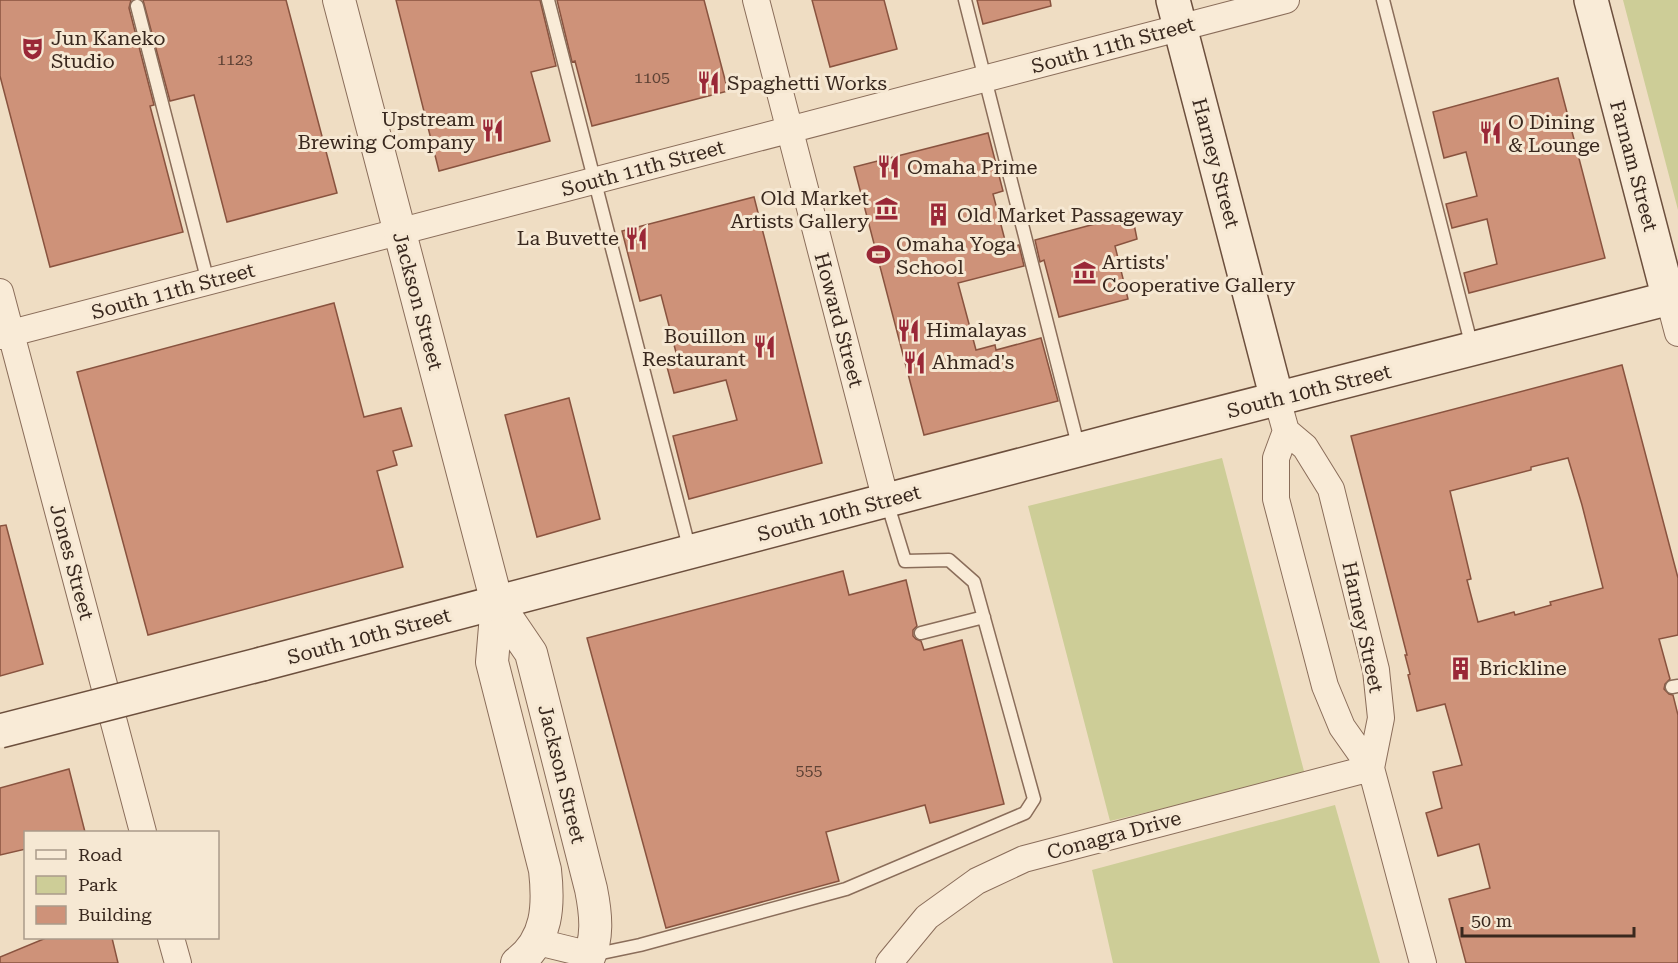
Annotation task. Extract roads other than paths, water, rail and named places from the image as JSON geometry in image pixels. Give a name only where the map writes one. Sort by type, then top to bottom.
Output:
[{"type":"main road","name":"Farnam Street","points":[[1591,0],[1674,298]]},
{"type":"main road","name":"Harney Street","points":[[1177,14],[1277,399]]},
{"type":"main road","name":"South 10th Street","points":[[0,731],[1674,298]]},
{"type":"street","name":"Jackson Street","points":[[339,0],[497,603],[531,653],[596,911],[596,929],[589,959]]},
{"type":"street","name":"Howard Street","points":[[756,0],[886,501]]},
{"type":"street","name":"South 11th Street","points":[[5,335],[986,79],[1177,14],[1286,0]]},
{"type":"street","name":"Jones Street","points":[[0,292],[5,335],[143,831]]},
{"type":"street","name":"Farnam Street","points":[[1674,298],[1678,333]]},
{"type":"street","name":"Harney Street","points":[[1277,399],[1286,431],[1305,447],[1331,489],[1376,670],[1381,718],[1371,768]]},
{"type":"street","name":"Harney Street","points":[[1286,431],[1276,458],[1276,499],[1325,686],[1342,727],[1371,768],[1423,963]]},
{"type":"street","name":"Jackson Street","points":[[497,603],[492,662],[548,892],[543,926],[527,952]]},
{"type":"street","name":"Conagra Drive","points":[[888,963],[927,917],[977,881],[1024,859],[1371,768]]},
{"type":"street","points":[[171,939],[178,963]]},
{"type":"street","points":[[527,952],[589,959]]},
{"type":"lane","points":[[548,0],[691,552]]},
{"type":"lane","points":[[965,0],[1080,450]]},
{"type":"lane","points":[[1383,0],[1473,350]]},
{"type":"lane","points":[[137,6],[208,282]]},
{"type":"lane","points":[[589,959],[846,889],[1025,813],[1034,799],[974,582],[950,560],[905,561],[886,501]]},
{"type":"lane","points":[[921,633],[984,617]]},
{"type":"place","name":"Jun Kaneko Studio","points":[[33,49]]},
{"type":"place","name":"Spaghetti Works","points":[[709,83]]},
{"type":"place","name":"Upstream Brewing Company","points":[[493,131]]},
{"type":"place","name":"O Dining & Lounge","points":[[1490,133]]},
{"type":"place","name":"Omaha Prime","points":[[889,167]]},
{"type":"place","name":"Old Market Artists Gallery","points":[[887,209]]},
{"type":"place","name":"Old Market Passageway","points":[[939,215]]},
{"type":"place","name":"La Buvette","points":[[637,238]]},
{"type":"place","name":"Omaha Yoga School","points":[[878,255]]},
{"type":"place","name":"Artists' Cooperative Gallery","points":[[1084,273]]},
{"type":"place","name":"Himalayas","points":[[908,330]]},
{"type":"place","name":"Bouillon Restaurant","points":[[764,347]]},
{"type":"place","name":"Ahmad's","points":[[914,362]]},
{"type":"place","name":"Brickline","points":[[1461,668]]}]
